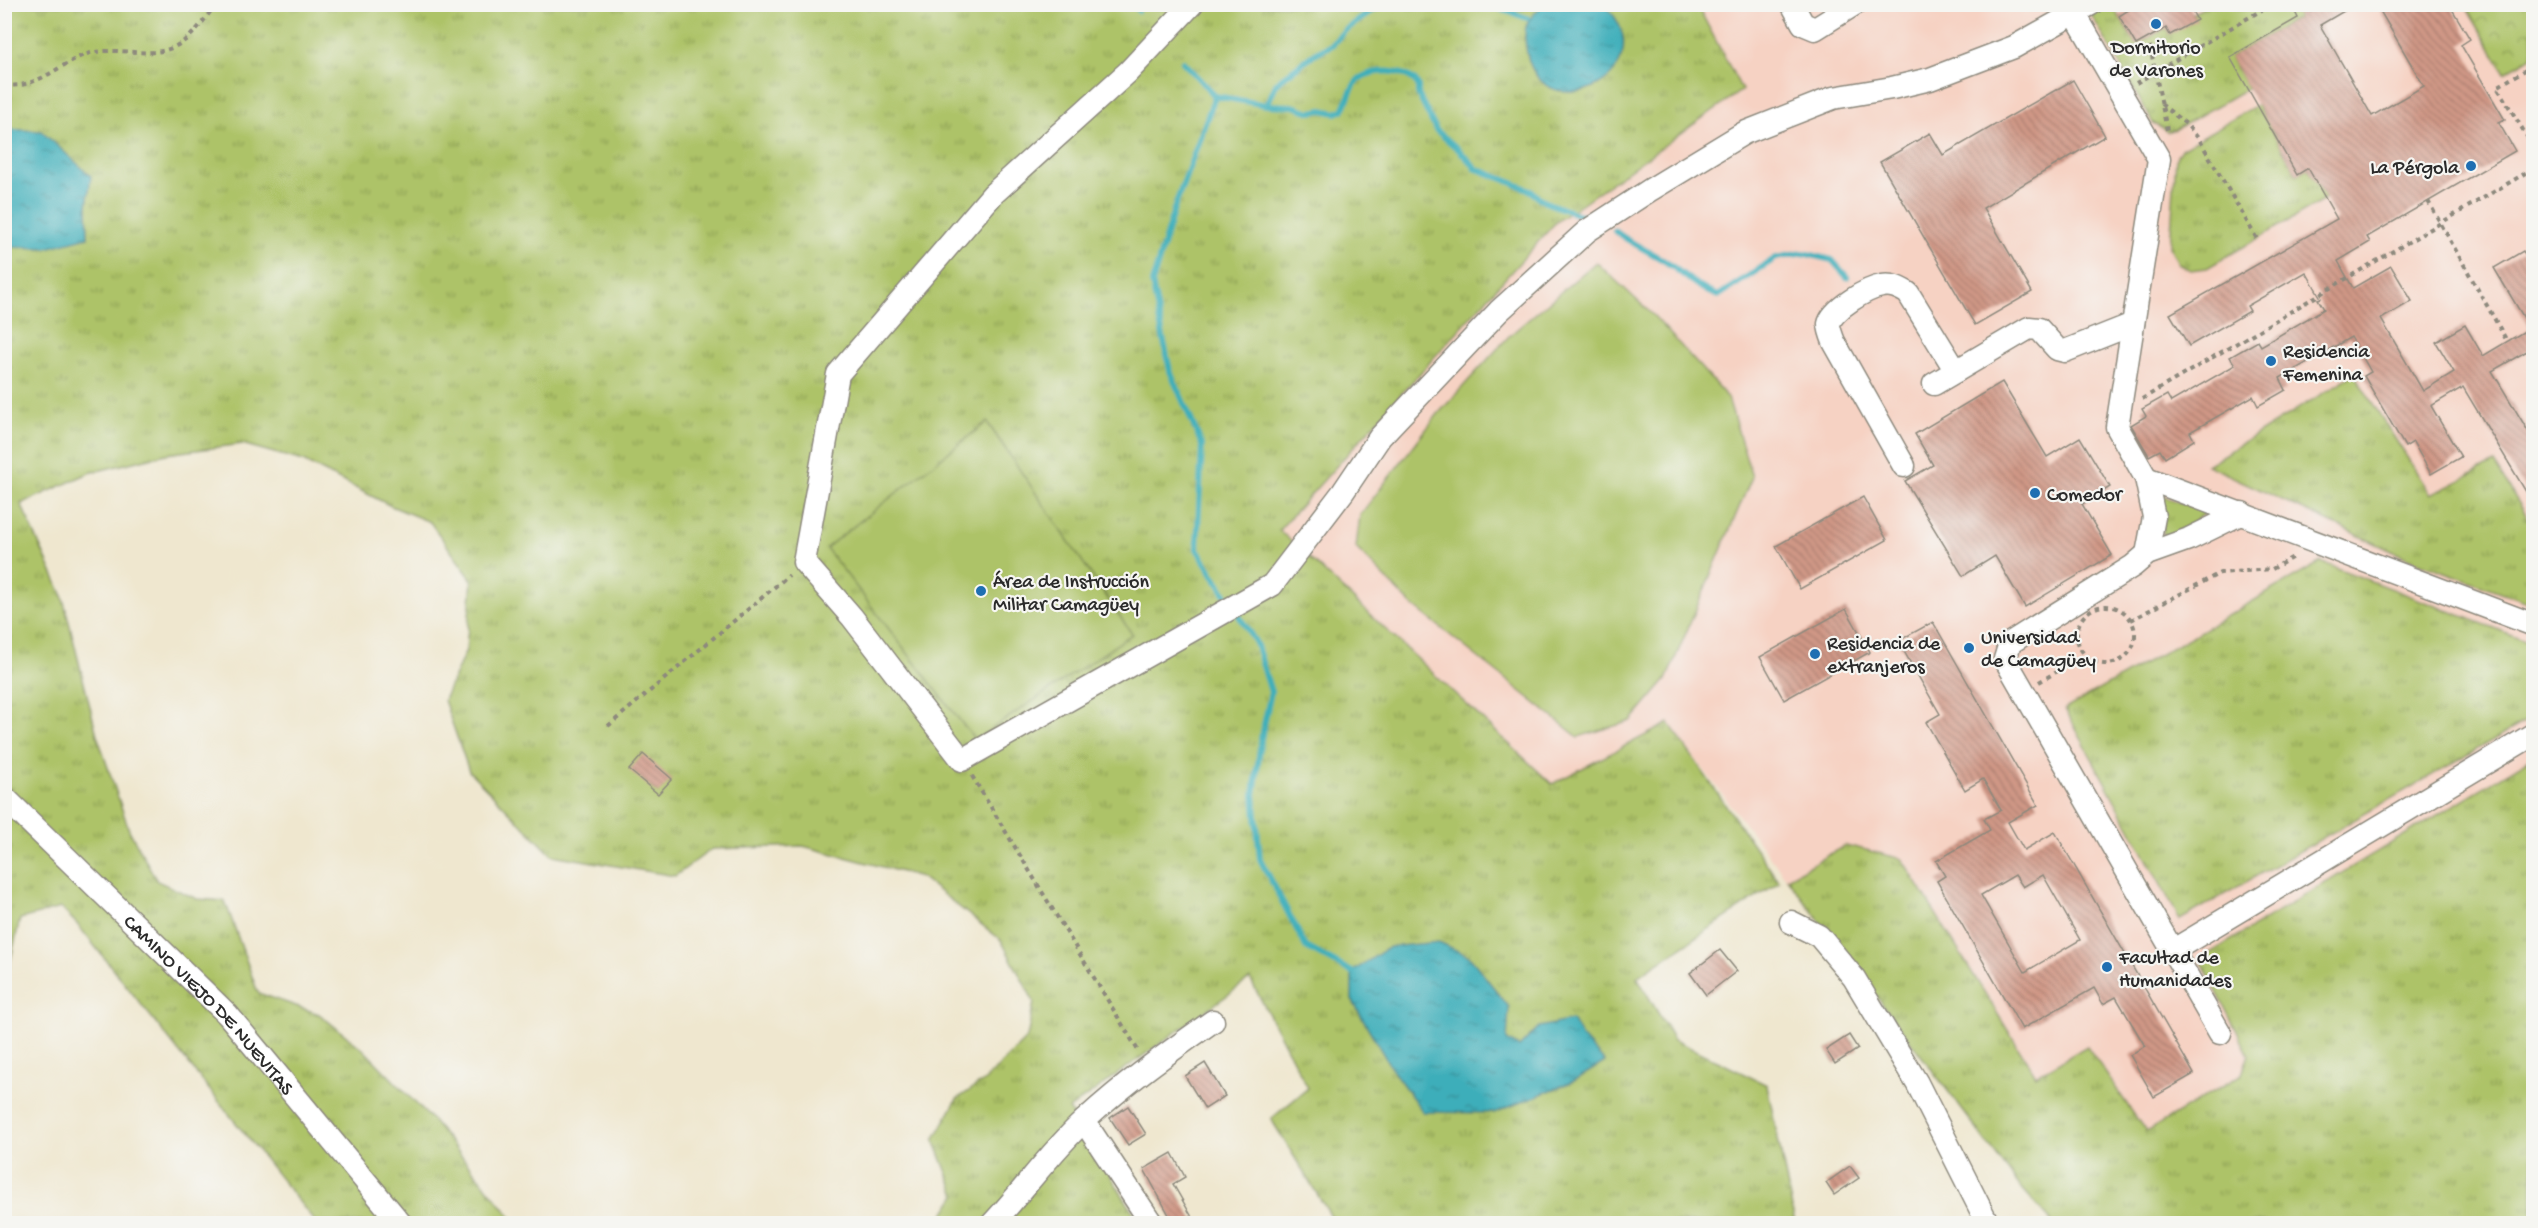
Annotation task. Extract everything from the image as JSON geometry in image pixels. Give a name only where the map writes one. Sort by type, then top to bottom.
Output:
[{"type":"street","points":[[1192,4],[1128,72],[993,194],[838,374],[804,562],[852,617],[962,760],[1272,585],[1343,492],[1380,437],[1499,311],[1587,231],[1744,133],[1833,98],[1930,79],[2014,47],[2078,8],[2120,92],[2159,159],[2117,427],[2146,478],[2154,517],[2147,554]]},
{"type":"street","points":[[1792,4],[1803,24],[1815,29],[1856,4]]},
{"type":"street","points":[[1904,466],[1834,342],[1829,325],[1834,313],[1852,300],[1880,286],[1896,286],[1908,293],[1956,371]]},
{"type":"street","points":[[1934,384],[2029,328],[2038,329],[2057,350],[2066,351],[2133,324]]},
{"type":"street","points":[[2146,478],[2534,625]]},
{"type":"street","points":[[2220,1033],[2005,660],[2010,643],[2133,566],[2147,554],[2189,539],[2242,513]]},
{"type":"street","points":[[2172,951],[2534,734]]},
{"type":"street","name":"CAMINO VIEJO DE NUEVITAS","points":[[4,797],[228,1015],[400,1224]]},
{"type":"street","points":[[1791,922],[1819,936],[1854,978],[1917,1083],[1988,1224]]},
{"type":"street","points":[[992,1224],[1035,1173],[1084,1121],[1148,1067],[1214,1022]]},
{"type":"street","points":[[1084,1121],[1152,1224]]},
{"type":"path","points":[[4,84],[28,84],[84,55],[101,51],[154,53],[175,46],[195,32],[216,4]]},
{"type":"path","points":[[2120,92],[2272,4]]},
{"type":"path","points":[[2150,46],[2167,132],[2159,159]]},
{"type":"path","points":[[2534,65],[2497,87],[2534,148]]},
{"type":"path","points":[[2161,104],[2186,124],[2199,139],[2257,239]]},
{"type":"path","points":[[2122,395],[2144,399],[2534,168]]},
{"type":"path","points":[[2428,201],[2507,341]]},
{"type":"path","points":[[2131,620],[2220,573],[2272,568],[2319,543]]},
{"type":"path","points":[[608,726],[804,562]]},
{"type":"path","points":[[2099,607],[2117,608],[2131,620],[2135,638],[2127,655],[2120,661],[2101,664],[2085,655],[2080,648],[2077,631],[2085,615],[2091,610],[2099,607]]},
{"type":"path","points":[[2023,692],[2085,655]]},
{"type":"path","points":[[962,760],[1148,1067]]},
{"type":"shaded area","name":"Universidad de Camagüey","points":[[1697,5],[2533,5],[2533,1223],[2053,1223],[2019,1185],[1669,724],[1552,785],[1279,530],[1556,222],[1741,90]]},
{"type":"green space","points":[[5,5],[1697,5],[1742,90],[1556,222],[1279,530],[1552,784],[1669,723],[1779,882],[1637,977],[1674,1040],[1767,1085],[1795,1223],[1335,1223],[1271,1119],[1308,1088],[1250,979],[1069,1109],[1140,1223],[938,1223],[956,1195],[934,1140],[957,1099],[984,1081],[1027,1038],[1034,1002],[1001,940],[921,877],[803,846],[712,849],[675,876],[552,855],[469,771],[444,700],[466,650],[472,580],[430,522],[391,506],[303,461],[242,444],[166,454],[89,473],[21,504],[62,594],[97,735],[129,830],[157,881],[197,899],[225,901],[258,993],[319,1014],[364,1050],[432,1120],[516,1223],[316,1223],[77,924],[61,908],[20,919],[5,984],[5,247],[88,237],[87,206],[90,177],[7,128],[5,129]]},
{"type":"green space","points":[[2100,5],[2112,5],[2136,45],[2166,28],[2170,35],[2193,13],[2208,5],[2291,5],[2298,18],[2230,57],[2248,88],[2167,132],[2153,123],[2089,11]]},
{"type":"green space","points":[[2465,5],[2533,5],[2533,56],[2505,73]]},
{"type":"green space","points":[[2257,105],[2297,175],[2308,168],[2326,199],[2207,268],[2190,270],[2178,263],[2170,247],[2176,158],[2181,149]]},
{"type":"green space","points":[[1596,262],[1654,316],[1728,398],[1752,477],[1666,680],[1631,721],[1578,737],[1411,604],[1356,548],[1360,515],[1438,414],[1509,336]]},
{"type":"green space","points":[[2354,374],[2431,495],[2494,463],[2533,526],[2533,604],[2407,558],[2207,465]]},
{"type":"green space","name":"Área de Instrucción Militar Camagüey","points":[[987,422],[1132,634],[975,740],[826,548]]},
{"type":"green space","points":[[2162,496],[2204,511],[2205,514],[2168,538],[2164,537]]},
{"type":"green space","points":[[2321,562],[2533,643],[2533,717],[2180,920],[2065,709]]},
{"type":"green space","points":[[2533,757],[2533,1223],[2053,1223],[2019,1185],[1787,878],[1846,845],[1902,859],[2036,1076],[2087,1046],[2146,1132],[2241,1075],[2249,1055],[2200,959]]},
{"type":"water","points":[[1543,5],[1605,5],[1621,30],[1623,53],[1613,72],[1597,85],[1576,92],[1556,90],[1538,77],[1527,53],[1525,31],[1532,16]]},
{"type":"water","points":[[5,129],[41,131],[91,176],[87,206],[88,237],[47,248],[5,247]]},
{"type":"water","points":[[1439,942],[1469,956],[1509,1007],[1507,1040],[1519,1047],[1539,1027],[1572,1020],[1582,1037],[1605,1062],[1574,1081],[1494,1113],[1423,1112],[1393,1071],[1352,1000],[1352,972],[1389,947]]},
{"type":"building","name":"Dormitorio de Varones","points":[[2138,4],[2188,4],[2197,20],[2170,35],[2166,28],[2136,45],[2119,16]]},
{"type":"building","points":[[2291,4],[2308,4],[2311,11],[2322,4],[2356,4],[2320,25],[2372,116],[2424,86],[2376,4],[2449,4],[2470,39],[2461,45],[2505,120],[2499,123],[2515,151],[2367,237],[2370,242],[2338,261],[2353,288],[2391,266],[2412,301],[2381,319],[2423,391],[2454,372],[2436,342],[2465,325],[2483,356],[2530,328],[2494,268],[2523,251],[2534,267],[2534,347],[2492,371],[2534,441],[2534,505],[2463,387],[2431,406],[2461,457],[2431,474],[2413,442],[2405,447],[2364,376],[2371,372],[2351,337],[2280,378],[2286,390],[2258,406],[2253,396],[2190,432],[2194,440],[2165,458],[2160,450],[2149,456],[2131,425],[2146,416],[2142,409],[2167,395],[2171,402],[2235,365],[2230,357],[2258,341],[2261,346],[2324,309],[2318,299],[2321,298],[2306,272],[2247,306],[2250,311],[2189,346],[2170,314],[2337,219],[2308,168],[2297,175],[2230,57],[2298,18]]},
{"type":"building","points":[[2073,80],[2105,136],[1983,208],[2032,292],[1975,325],[1880,162],[1930,133],[1943,155]]},
{"type":"building","name":"Comedor","points":[[2002,382],[2047,457],[2080,437],[2110,487],[2082,504],[2112,555],[2025,607],[1995,556],[1963,576],[1905,481],[1933,465],[1915,434]]},
{"type":"building","points":[[1863,497],[1887,540],[1800,589],[1776,546]]},
{"type":"building","name":"Residencia de extranjeros","points":[[1846,609],[1870,652],[1784,700],[1760,657]]},
{"type":"building","points":[[1933,622],[2038,805],[2008,822],[2024,850],[2055,832],[2194,1074],[2154,1097],[2130,1055],[2145,1046],[2116,997],[2103,1004],[2094,988],[2022,1029],[1937,881],[1945,876],[1936,861],[1990,830],[1984,819],[2001,810],[1983,779],[1965,790],[1926,722],[1940,714],[1898,641]],"holes":[[[2015,875],[2023,887],[2043,875],[2080,940],[2025,972],[1981,895]]]},
{"type":"building","points":[[643,754],[672,779],[658,794],[629,770]]},
{"type":"building","points":[[1720,950],[1737,971],[1706,995],[1690,973]]},
{"type":"building","points":[[1849,1035],[1858,1049],[1835,1064],[1826,1050]]},
{"type":"building","points":[[1205,1063],[1225,1096],[1205,1109],[1185,1076]]},
{"type":"building","points":[[1128,1106],[1146,1134],[1128,1145],[1110,1118]]},
{"type":"building","points":[[1172,1153],[1185,1177],[1173,1184],[1196,1224],[1174,1224],[1144,1169]]},
{"type":"building","points":[[1850,1166],[1859,1178],[1834,1195],[1826,1183]]},
{"type":"waterway","points":[[1133,4],[1138,10]]},
{"type":"waterway","points":[[1267,105],[1277,82],[1314,54],[1332,45],[1344,31],[1382,4]]},
{"type":"waterway","points":[[1488,4],[1527,18]]},
{"type":"waterway","points":[[1183,62],[1215,96],[1267,105],[1293,106],[1311,112],[1322,110],[1336,113],[1343,110],[1353,86],[1364,76],[1381,72],[1407,76],[1418,85],[1418,94],[1436,130],[1477,169],[1528,189],[1545,202],[1582,216]]},
{"type":"waterway","points":[[1215,96],[1174,209],[1152,283],[1170,371],[1202,445],[1197,549],[1230,602]]},
{"type":"waterway","points":[[1615,231],[1663,260],[1703,289],[1718,296],[1776,258],[1803,253],[1832,260],[1847,277]]},
{"type":"waterway","points":[[1236,611],[1256,643],[1271,692],[1261,739],[1254,795],[1260,859],[1306,947],[1352,972]]},
{"type":"place","name":"Dormitorio de Varones","points":[[2156,24]]},
{"type":"place","name":"La Pérgola","points":[[2471,166]]},
{"type":"place","name":"Residencia Femenina","points":[[2271,361]]},
{"type":"place","name":"Comedor","points":[[2035,493]]},
{"type":"place","name":"Área de Instrucción Militar Camagüey","points":[[981,591]]},
{"type":"place","name":"Universidad de Camagüey","points":[[1969,648]]},
{"type":"place","name":"Residencia de extranjeros","points":[[1815,654]]},
{"type":"place","name":"Facultad de Humanidades","points":[[2107,967]]}]
